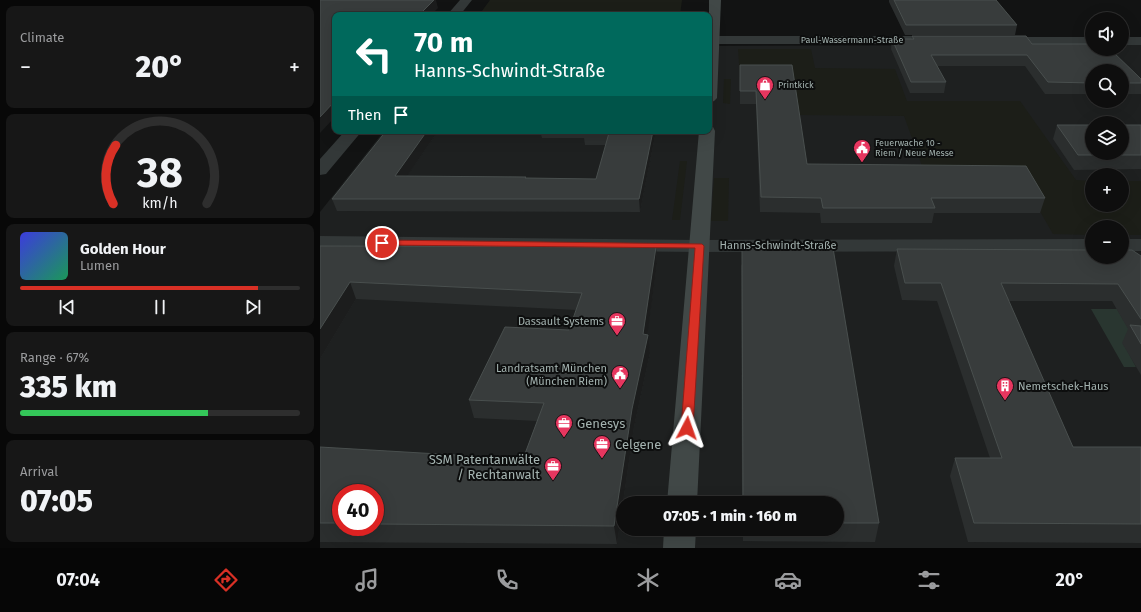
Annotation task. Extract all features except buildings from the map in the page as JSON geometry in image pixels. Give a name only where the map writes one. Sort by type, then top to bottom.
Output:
[{"type":"street","points":[[456,12],[466,0]]},
{"type":"street","points":[[712,30],[715,0]]},
{"type":"street","name":"Paul-Wassermann-Straße","points":[[712,40],[934,40]]},
{"type":"street","points":[[988,40],[1085,41]]},
{"type":"street","points":[[1129,41],[1141,41]]},
{"type":"street","points":[[320,170],[351,134]]},
{"type":"street","points":[[682,496],[707,134]]},
{"type":"street","name":"Hanns-Schwindt-Straße","points":[[320,242],[699,246],[1085,245]]},
{"type":"street","points":[[1129,245],[1141,245]]},
{"type":"street","points":[[679,548],[680,536]]},
{"type":"shaded area","points":[[490,0],[682,0],[680,12],[481,12]]},
{"type":"shaded area","points":[[1085,45],[1085,56],[1129,56],[1129,45],[1141,45],[1141,548],[320,548],[320,212],[382,134],[712,134],[712,46]]},
{"type":"shaded area","points":[[738,49],[811,49],[815,68],[895,69],[907,101],[1020,101],[1076,180],[1085,181],[1085,212],[1129,212],[1129,181],[1141,181],[1141,235],[1129,235],[1129,220],[1085,220],[1085,235],[1053,234],[1021,178],[926,177],[904,116],[800,115],[794,77],[740,77]]},
{"type":"shaded area","points":[[724,79],[731,79],[730,104],[723,103]]},
{"type":"shaded area","points":[[680,161],[687,161],[680,220],[672,220]]},
{"type":"shaded area","points":[[714,178],[729,178],[728,221],[711,221]]},
{"type":"shaded area","points":[[1091,309],[1117,309],[1137,343],[1123,343],[1136,367],[1124,367]]},
{"type":"place","name":"Printkick","points":[[765,100]]},
{"type":"place","name":"Feuerwache 10 - Riem / Neue Messe","points":[[862,163]]},
{"type":"place","name":"Dassault Systems","points":[[617,336]]},
{"type":"place","name":"Landratsamt München (München Riem)","points":[[620,389]]},
{"type":"place","name":"Nemetschek-Haus","points":[[1005,401]]},
{"type":"place","name":"Genesys","points":[[564,438]]},
{"type":"place","name":"Celgene","points":[[602,459]]},
{"type":"place","name":"SSM Patentanwälte / Rechtanwalt","points":[[553,481]]},
{"type":"route","points":[[382,243],[699,246],[687,428]]}]
